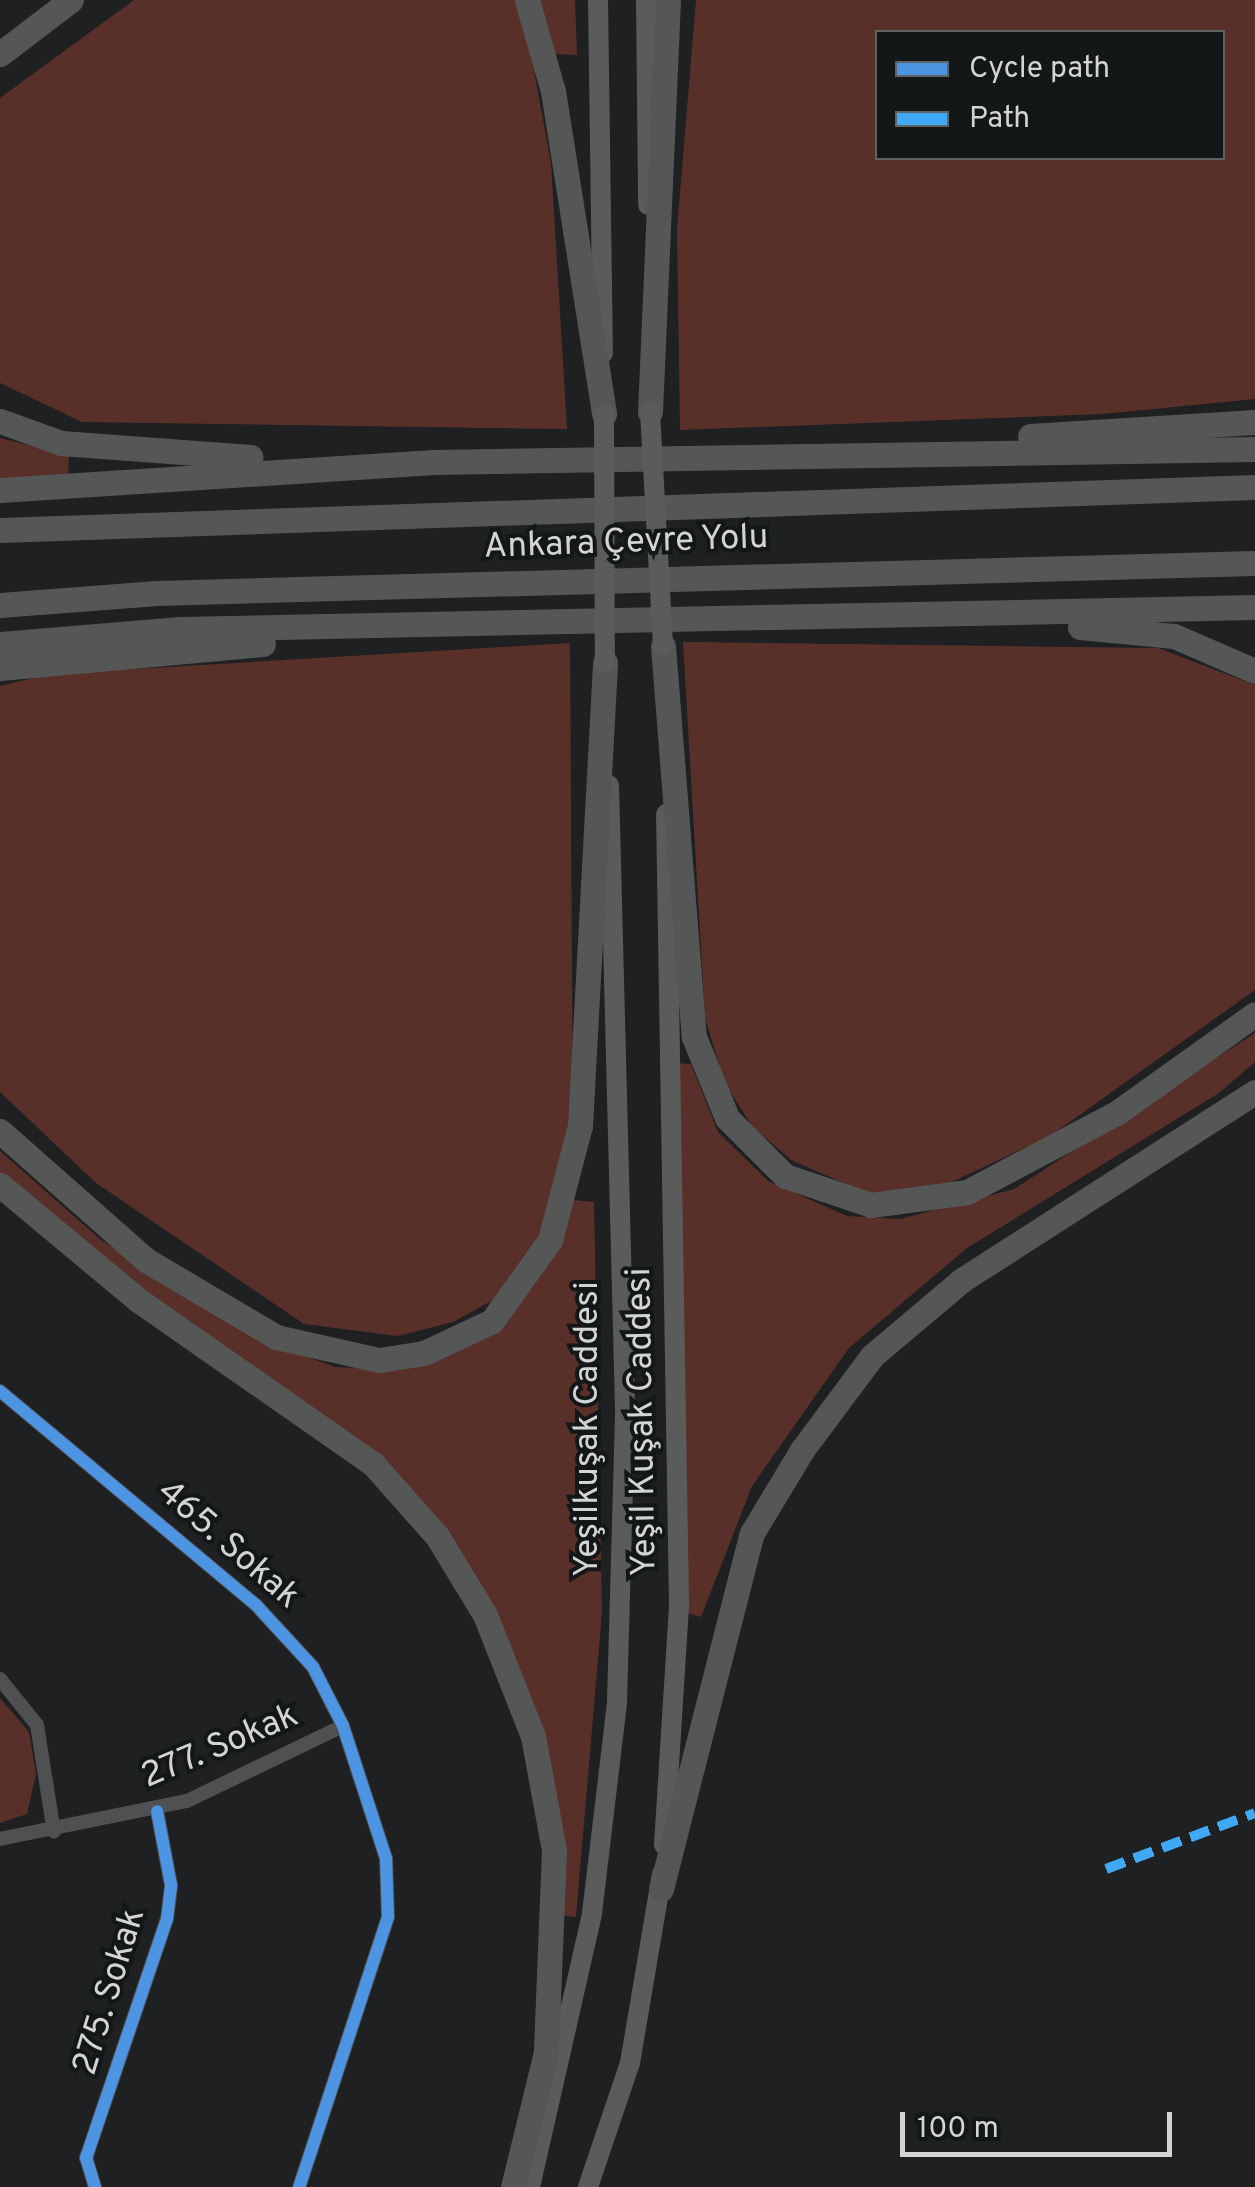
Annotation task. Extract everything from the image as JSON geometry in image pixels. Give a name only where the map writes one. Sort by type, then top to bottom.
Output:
[{"type":"highway","points":[[0,54],[71,0]]},
{"type":"highway","points":[[527,0],[553,91],[604,414]]},
{"type":"highway","points":[[650,412],[668,0]]},
{"type":"highway","points":[[0,421],[61,444],[145,454],[434,462]]},
{"type":"highway","points":[[720,456],[1255,422]]},
{"type":"highway","points":[[0,490],[434,462],[1255,449]]},
{"type":"highway","name":"Ankara Çevre Yolu","points":[[0,530],[1255,488]]},
{"type":"highway","name":"Ankara Çevre Yolu","points":[[0,605],[177,592],[1255,563]]},
{"type":"highway","points":[[0,644],[180,630],[487,627],[1255,607]]},
{"type":"highway","points":[[835,618],[1135,630],[1205,646],[1255,671]]},
{"type":"highway","points":[[0,668],[487,627]]},
{"type":"highway","points":[[663,646],[694,1037],[727,1118],[785,1176],[871,1205],[967,1192],[1118,1112],[1255,1014]]},
{"type":"highway","points":[[0,1132],[146,1260],[276,1338],[379,1360],[424,1354],[492,1322],[550,1240],[580,1126],[606,663]]},
{"type":"highway","points":[[661,1890],[752,1533],[836,1403],[872,1356],[962,1280],[1255,1092]]},
{"type":"highway","points":[[0,1185],[138,1300],[373,1464],[438,1536],[485,1615],[532,1736],[555,1869],[546,2052],[513,2187]]},
{"type":"main road","name":"Yeşilkuşak Caddesi","points":[[530,2187],[596,1894],[617,1702],[626,1408],[606,663],[598,0]]},
{"type":"main road","name":"Yeşil Kuşak Caddesi","points":[[588,2187],[630,2063],[661,1890],[679,1604],[663,646],[650,412],[646,0]]},
{"type":"street","name":"465. Sokak","points":[[0,1391],[256,1605],[313,1667],[343,1726],[386,1858],[388,1917],[299,2187]]},
{"type":"street","points":[[0,1680],[37,1725],[54,1832]]},
{"type":"street","name":"277. Sokak","points":[[0,1838],[54,1832],[158,1810],[343,1726]]},
{"type":"street","name":"275. Sokak","points":[[94,2187],[86,2158],[167,1919],[172,1885],[158,1810]]},
{"type":"shaded area","points":[[134,0],[521,0],[551,163],[567,429],[82,422],[0,383],[0,98]]},
{"type":"shaded area","points":[[539,0],[575,0],[577,55],[555,54]]},
{"type":"shaded area","points":[[696,0],[1255,0],[1255,399],[1103,414],[680,430],[677,229]]},
{"type":"shaded area","points":[[0,438],[69,455],[68,476],[0,484]]},
{"type":"shaded area","points":[[683,642],[1158,648],[1255,685],[1255,990],[1050,1136],[924,1195],[871,1195],[791,1160],[752,1126],[724,1082],[705,1017]]},
{"type":"shaded area","points":[[570,643],[573,1136],[556,1212],[497,1298],[453,1322],[398,1336],[304,1324],[96,1183],[0,1092],[0,686],[50,674]]},
{"type":"shaded area","points":[[1255,1033],[1255,1062],[1219,1093],[967,1248],[849,1348],[752,1486],[701,1617],[682,1612],[674,1063],[691,1064],[718,1132],[768,1181],[847,1216],[900,1219],[1014,1189]]},
{"type":"shaded area","points":[[0,1151],[101,1240],[191,1298],[278,1347],[336,1367],[378,1369],[498,1327],[573,1200],[594,1202],[602,1612],[576,1917],[561,1915],[550,1756],[527,1690],[432,1512],[0,1181]]},
{"type":"shaded area","points":[[0,1698],[29,1732],[36,1774],[27,1814],[0,1823]]},
{"type":"marked path","points":[[1106,1869],[1255,1813]]},
{"type":"cycle path","points":[[0,1391],[256,1605],[313,1667],[343,1726],[386,1858],[388,1917],[299,2187]]},
{"type":"cycle path","points":[[95,2187],[86,2158],[167,1919],[171,1885],[157,1811]]}]
